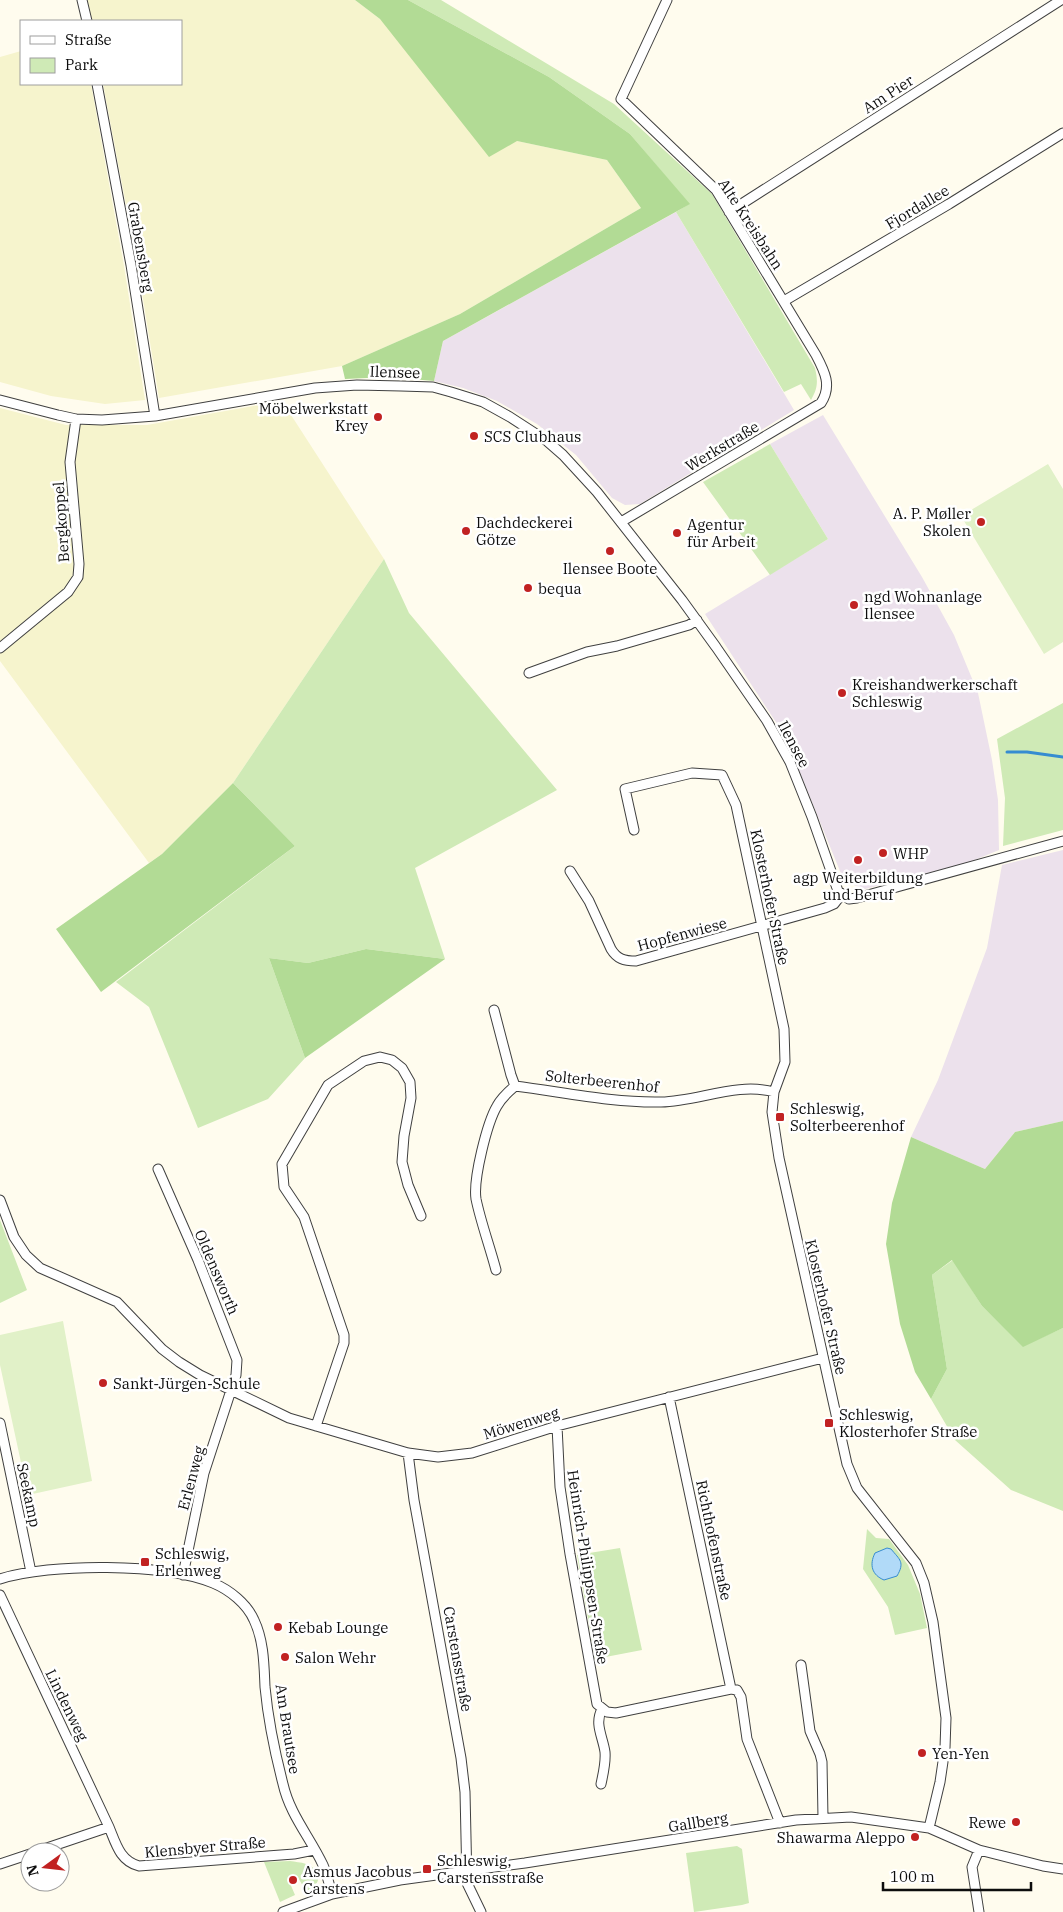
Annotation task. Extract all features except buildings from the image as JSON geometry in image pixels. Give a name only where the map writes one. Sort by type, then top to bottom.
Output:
[{"type":"street","points":[[82,0],[87,20]]},
{"type":"street","name":"Alte Kreisbahn","points":[[667,0],[621,99],[716,190],[825,372],[828,386]]},
{"type":"street","name":"Am Pier","points":[[729,212],[1061,0]]},
{"type":"street","name":"Grabensberg","points":[[97,85],[155,416]]},
{"type":"street","name":"Fjordallee","points":[[784,302],[1063,133]]},
{"type":"street","name":"Ilensee","points":[[0,400],[76,419],[102,420],[155,416],[315,388],[357,385],[433,387],[483,402],[536,432],[562,455],[597,492],[697,620],[744,686],[790,762],[812,816],[834,883],[841,895]]},
{"type":"street","name":"Werkstraße","points":[[621,522],[821,403],[828,386]]},
{"type":"street","name":"Bergkoppel","points":[[0,648],[68,592],[78,576],[70,462],[76,419]]},
{"type":"street","points":[[529,673],[587,652],[617,646],[689,625],[697,620]]},
{"type":"street","name":"Klosterhofer Straße","points":[[634,830],[625,789],[692,773],[722,775],[736,805],[784,1029],[786,1062],[774,1092],[772,1112],[779,1158],[822,1358],[848,1464],[857,1488],[916,1563],[924,1583],[934,1622],[946,1718],[945,1748],[940,1782],[929,1828]]},
{"type":"street","points":[[763,926],[830,907],[841,895],[849,899],[857,898],[1063,841]]},
{"type":"street","name":"Hopfenwiese","points":[[570,871],[589,901],[610,949],[616,956],[625,961],[636,961],[763,926]]},
{"type":"street","points":[[494,1010],[515,1086],[505,1094],[496,1107],[479,1162],[475,1183],[476,1199],[496,1270]]},
{"type":"street","points":[[316,1426],[344,1343],[344,1335],[304,1217],[284,1187],[282,1164],[328,1085],[364,1061],[380,1057],[392,1060],[402,1068],[410,1082],[411,1098],[404,1136],[402,1162],[408,1185],[421,1216]]},
{"type":"street","name":"Solterbeerenhof","points":[[515,1086],[638,1102],[693,1099],[748,1088],[761,1088],[774,1092]]},
{"type":"street","name":"Oldensworth","points":[[158,1169],[198,1260],[237,1360],[236,1375],[232,1389]]},
{"type":"street","name":"Möwenweg","points":[[0,1200],[14,1236],[26,1255],[40,1268],[117,1302],[162,1349],[179,1362],[200,1375],[289,1418],[408,1453],[438,1457],[472,1453],[557,1426],[822,1358]]},
{"type":"street","name":"Erlenweg","points":[[183,1575],[204,1473],[232,1389]]},
{"type":"street","name":"Richthofenstraße","points":[[669,1397],[731,1689]]},
{"type":"street","name":"Seekamp","points":[[0,1423],[31,1572]]},
{"type":"street","name":"Heinrich-Philippsen-Straße","points":[[557,1426],[560,1487],[570,1554],[594,1695],[597,1704],[602,1709],[598,1723],[605,1758],[601,1784]]},
{"type":"street","name":"Carstensstraße","points":[[408,1453],[414,1500],[462,1758],[468,1883],[481,1912]]},
{"type":"street","name":"Am Brautsee","points":[[0,1579],[31,1572],[71,1568],[121,1568],[183,1575],[214,1583],[247,1608],[254,1619],[265,1665],[265,1687],[283,1786],[292,1812],[323,1865],[332,1894]]},
{"type":"street","name":"Lindenweg","points":[[0,1595],[108,1827]]},
{"type":"street","points":[[801,1665],[810,1732],[822,1762],[823,1818]]},
{"type":"street","points":[[602,1709],[607,1712],[616,1713],[731,1689],[737,1690],[741,1697],[747,1739],[780,1823]]},
{"type":"street","name":"Gallberg","points":[[283,1912],[332,1894],[400,1880],[823,1818],[851,1817],[929,1828],[979,1850],[1063,1869]]},
{"type":"street","points":[[64,1842],[108,1827]]},
{"type":"street","name":"Klensbyer Straße","points":[[108,1827],[123,1858],[130,1864],[139,1866],[294,1854],[314,1850]]},
{"type":"street","points":[[979,1850],[972,1867],[979,1912]]},
{"type":"street","points":[[0,1864],[20,1857]]},
{"type":"shaded area","points":[[87,0],[355,0],[380,19],[517,141],[607,160],[641,208],[460,314],[342,366],[159,398],[138,268],[103,85],[182,85],[182,20],[91,20]]},
{"type":"shaded area","points":[[20,51],[20,85],[91,85],[124,266],[145,400],[105,404],[51,396],[0,382],[0,57]]},
{"type":"shaded area","points":[[676,212],[794,410],[640,504],[625,505],[612,498],[576,455],[537,424],[497,401],[463,388],[434,381],[443,341]]},
{"type":"shaded area","points":[[282,401],[384,559],[233,783],[162,854],[149,863],[0,661],[0,408],[66,425],[147,425]]},
{"type":"shaded area","points":[[823,415],[922,577],[954,635],[978,693],[998,800],[999,850],[970,862],[865,889],[851,884],[842,876],[785,736],[705,614],[828,539],[770,444]]},
{"type":"shaded area","points":[[1063,850],[1063,1121],[1015,1132],[985,1169],[911,1137],[938,1080],[987,948],[1002,865]]},
{"type":"green space","points":[[355,0],[408,0],[549,77],[630,134],[690,204],[443,341],[434,381],[388,377],[345,379],[342,366],[460,314],[641,208],[607,160],[517,141],[489,157],[380,19]]},
{"type":"green space","points":[[408,0],[441,0],[614,104],[712,194],[815,368],[817,384],[811,400],[801,384],[784,392],[676,212],[689,204],[630,134],[549,77]]},
{"type":"green space","points":[[770,444],[828,539],[770,575],[703,482]]},
{"type":"green space","points":[[1048,464],[1063,489],[1063,642],[1044,654],[961,516]]},
{"type":"green space","points":[[384,559],[409,613],[557,790],[415,868],[445,959],[366,949],[308,963],[269,958],[305,1058],[268,1099],[198,1128],[149,1007],[116,982],[295,846],[233,783]]},
{"type":"green space","points":[[1063,703],[1063,830],[1003,846],[1005,798],[997,739]]},
{"type":"green space","points":[[233,783],[295,846],[101,992],[56,929],[162,854]]},
{"type":"green space","points":[[366,949],[445,959],[305,1058],[269,958],[308,963]]},
{"type":"green space","points":[[1063,1121],[1063,1328],[1023,1347],[982,1306],[952,1260],[932,1275],[947,1369],[931,1399],[915,1372],[900,1324],[886,1244],[892,1203],[911,1137],[985,1169],[1015,1132]]},
{"type":"green space","points":[[0,1220],[27,1290],[0,1303]]},
{"type":"green space","points":[[953,1260],[982,1306],[1023,1346],[1063,1328],[1063,1511],[1011,1490],[955,1440],[931,1399],[947,1369],[932,1275]]},
{"type":"green space","points":[[63,1321],[92,1481],[28,1495],[0,1365],[0,1335]]},
{"type":"green space","points":[[867,1529],[876,1538],[889,1539],[908,1565],[920,1594],[927,1628],[895,1635],[888,1607],[863,1569]]},
{"type":"green space","points":[[620,1548],[642,1650],[595,1659],[577,1555]]},
{"type":"green space","points":[[737,1846],[742,1849],[749,1903],[694,1912],[686,1853]]},
{"type":"green space","points":[[290,1861],[304,1863],[312,1867],[318,1874],[318,1881],[306,1891],[297,1876],[289,1881],[295,1895],[280,1902],[264,1862]]},
{"type":"water","points":[[887,1548],[891,1549],[899,1559],[901,1567],[897,1576],[884,1580],[874,1572],[872,1562],[875,1553]]},
{"type":"waterway","points":[[1007,752],[1027,752],[1063,757]]},
{"type":"place","name":"Möbelwerkstatt Krey","points":[[378,417]]},
{"type":"place","name":"SCS Clubhaus","points":[[474,436]]},
{"type":"place","name":"A. P. Møller Skolen","points":[[981,522]]},
{"type":"place","name":"Dachdeckerei Götze","points":[[466,531]]},
{"type":"place","name":"Agentur für Arbeit","points":[[677,533]]},
{"type":"place","name":"Ilensee Boote","points":[[610,551]]},
{"type":"place","name":"bequa","points":[[528,588]]},
{"type":"place","name":"ngd Wohnanlage Ilensee","points":[[854,605]]},
{"type":"place","name":"Kreishandwerkerschaft Schleswig","points":[[842,693]]},
{"type":"place","name":"WHP","points":[[883,853]]},
{"type":"place","name":"agp Weiterbildung und Beruf","points":[[858,860]]},
{"type":"place","name":"Schleswig, Solterbeerenhof","points":[[780,1117]]},
{"type":"place","name":"Sankt-Jürgen-Schule","points":[[103,1383]]},
{"type":"place","name":"Schleswig, Klosterhofer Straße","points":[[829,1423]]},
{"type":"place","name":"Schleswig, Erlenweg","points":[[145,1562]]},
{"type":"place","name":"Kebab Lounge","points":[[278,1627]]},
{"type":"place","name":"Salon Wehr","points":[[285,1657]]},
{"type":"place","name":"Yen-Yen","points":[[922,1753]]},
{"type":"place","name":"Rewe","points":[[1016,1822]]},
{"type":"place","name":"Shawarma Aleppo","points":[[915,1837]]},
{"type":"place","name":"Schleswig, Carstensstraße","points":[[427,1869]]},
{"type":"place","name":"Asmus Jacobus Carstens","points":[[293,1880]]}]
